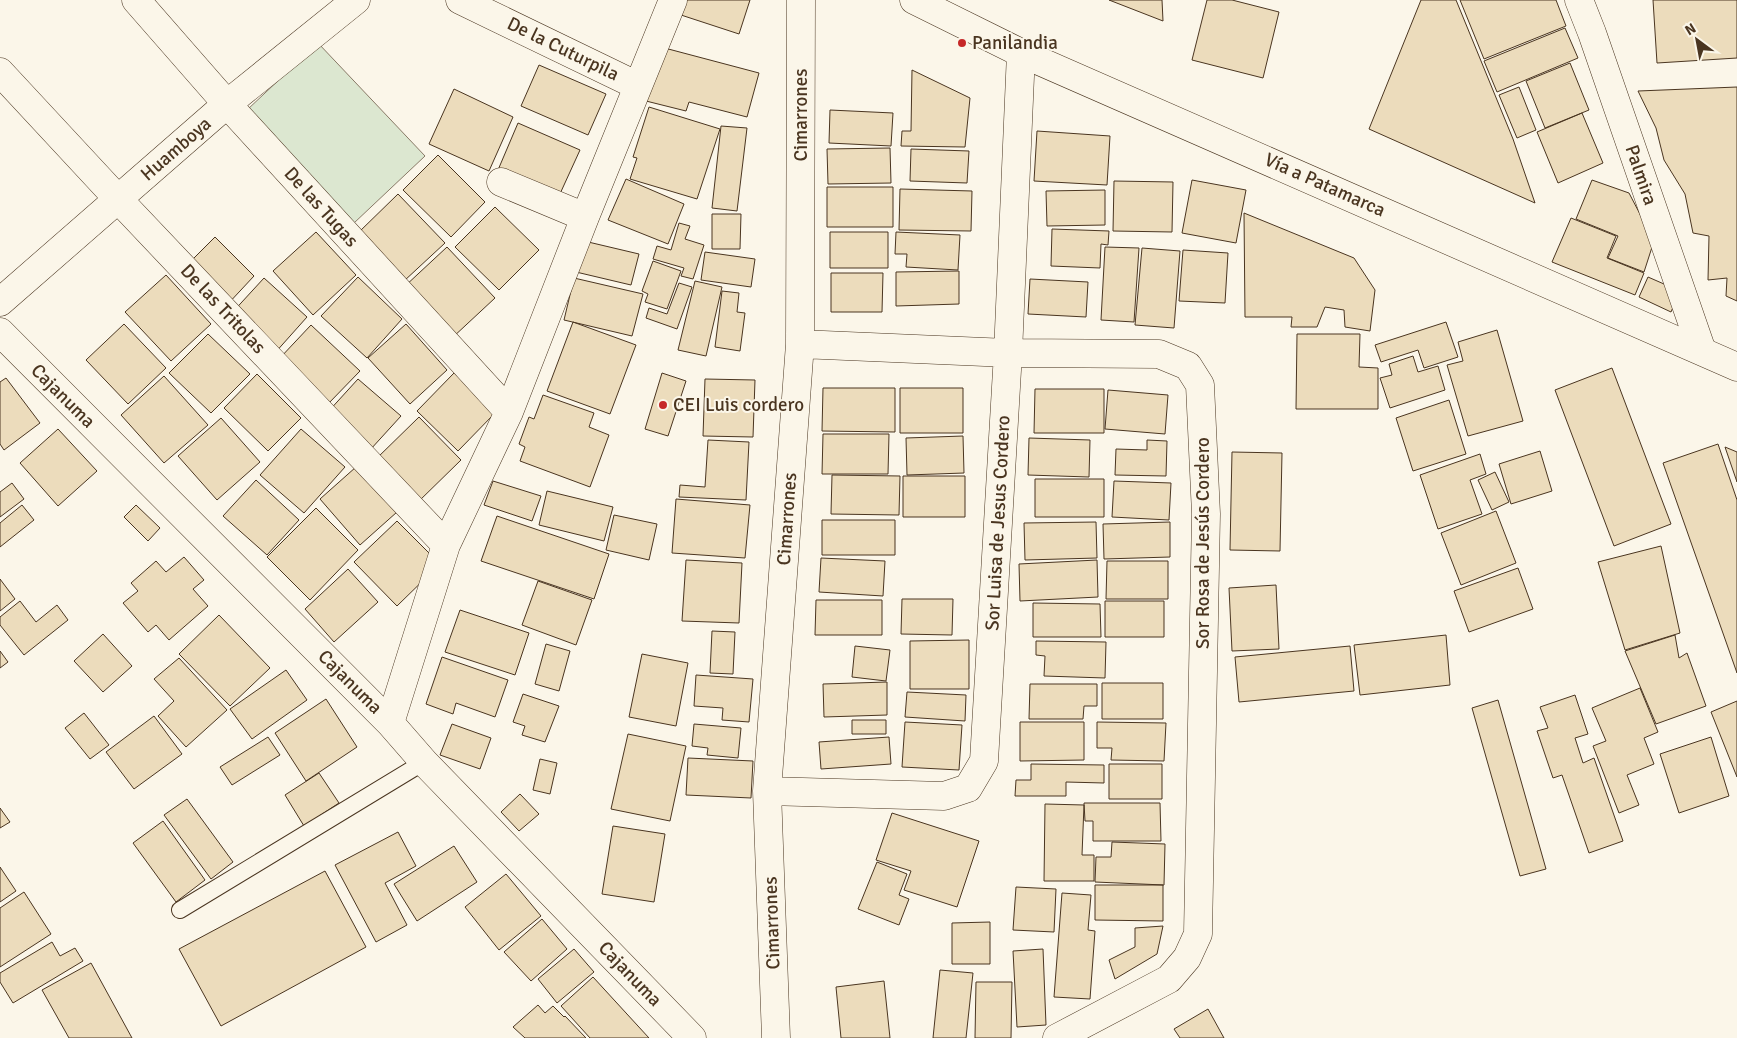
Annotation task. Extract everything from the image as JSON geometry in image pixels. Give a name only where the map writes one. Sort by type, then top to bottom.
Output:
[{"type":"street","name":"De las Tugas","points":[[136,0],[227,104],[509,412]]},
{"type":"street","name":"Huamboya","points":[[0,302],[227,104],[356,0]]},
{"type":"street","name":"De la Cuturpila","points":[[460,0],[638,86]]},
{"type":"street","points":[[390,723],[446,545],[509,412],[585,217],[673,0]]},
{"type":"street","name":"Cimarrones","points":[[776,1038],[767,791],[800,344],[801,0]]},
{"type":"street","name":"Vía a Patamarca","points":[[914,0],[1021,52],[1737,367]]},
{"type":"street","name":"Palmira","points":[[1579,0],[1702,351]]},
{"type":"street","name":"Sor Luisa de Jesus Cordero","points":[[767,791],[944,796],[968,788],[984,761],[1008,353],[1021,52]]},
{"type":"street","name":"De las Tritolas","points":[[0,72],[446,545]]},
{"type":"street","points":[[501,182],[585,217]]},
{"type":"street","name":"Cajanuma","points":[[0,332],[390,723],[424,762],[692,1038]]},
{"type":"street","name":"Sor Rosa de Jesús Cordero","points":[[800,344],[1008,353],[1158,354],[1188,366],[1200,385],[1206,514],[1198,934],[1187,958],[1168,979],[1057,1038]]},
{"type":"lane","points":[[180,910],[424,762]]},
{"type":"green space","points":[[318,43],[425,156],[354,223],[247,110]]},
{"type":"building","points":[[686,0],[750,0],[739,34],[681,15]]},
{"type":"building","points":[[1109,0],[1162,0],[1163,21]]},
{"type":"building","points":[[1207,0],[1232,0],[1279,12],[1263,78],[1192,60]]},
{"type":"building","points":[[1421,0],[1456,0],[1513,139],[1535,203],[1369,129]]},
{"type":"building","points":[[1460,0],[1556,0],[1566,26],[1484,59]]},
{"type":"building","points":[[1653,0],[1737,0],[1737,58],[1657,63]]},
{"type":"building","points":[[1565,28],[1578,58],[1497,92],[1484,61]]},
{"type":"building","points":[[657,46],[759,73],[747,117],[689,102],[686,111],[642,100]]},
{"type":"building","points":[[1570,63],[1589,110],[1545,128],[1526,81]]},
{"type":"building","points":[[539,65],[606,94],[588,135],[521,106]]},
{"type":"building","points":[[912,70],[970,98],[965,147],[901,146],[902,131],[911,131]]},
{"type":"building","points":[[1519,87],[1536,130],[1517,138],[1499,95]]},
{"type":"building","points":[[1737,87],[1737,301],[1726,296],[1727,278],[1708,280],[1709,236],[1693,233],[1685,194],[1664,160],[1656,128],[1638,91]]},
{"type":"building","points":[[454,89],[513,117],[489,171],[429,144]]},
{"type":"building","points":[[649,107],[720,129],[697,199],[630,179],[637,158],[633,157]]},
{"type":"building","points":[[830,110],[893,113],[891,146],[829,143]]},
{"type":"building","points":[[1582,113],[1603,163],[1558,183],[1537,132]]},
{"type":"building","points":[[518,123],[580,150],[559,196],[498,170]]},
{"type":"building","points":[[721,126],[747,128],[737,211],[712,208]]},
{"type":"building","points":[[1037,131],[1110,136],[1107,185],[1034,181]]},
{"type":"building","points":[[890,148],[891,183],[828,184],[827,149]]},
{"type":"building","points":[[911,149],[969,151],[967,183],[910,181]]},
{"type":"building","points":[[438,155],[485,202],[451,237],[403,190]]},
{"type":"building","points":[[626,179],[684,204],[668,244],[608,220]]},
{"type":"building","points":[[1192,180],[1246,190],[1236,243],[1182,233]]},
{"type":"building","points":[[1592,180],[1629,193],[1654,241],[1644,272],[1608,258],[1618,236],[1576,219]]},
{"type":"building","points":[[1114,181],[1173,182],[1172,232],[1113,231]]},
{"type":"building","points":[[827,187],[893,187],[893,227],[827,227]]},
{"type":"building","points":[[900,189],[972,191],[971,231],[899,230]]},
{"type":"building","points":[[1105,190],[1105,225],[1047,226],[1046,191]]},
{"type":"building","points":[[398,194],[445,243],[404,281],[358,233]]},
{"type":"building","points":[[495,207],[539,250],[499,290],[455,247]]},
{"type":"building","points":[[1244,213],[1354,258],[1375,290],[1370,331],[1345,327],[1344,310],[1325,307],[1317,327],[1291,327],[1292,317],[1245,317]]},
{"type":"building","points":[[712,214],[741,214],[740,249],[712,249]]},
{"type":"building","points":[[1571,218],[1616,236],[1607,258],[1644,273],[1635,295],[1552,262]]},
{"type":"building","points":[[679,223],[690,226],[685,239],[704,245],[693,279],[681,276],[684,268],[653,259],[657,246],[671,250]]},
{"type":"building","points":[[1052,229],[1109,231],[1108,245],[1101,244],[1100,268],[1051,266]]},
{"type":"building","points":[[316,232],[356,275],[313,315],[273,271]]},
{"type":"building","points":[[830,232],[888,232],[888,268],[830,268]]},
{"type":"building","points":[[896,232],[960,235],[958,270],[906,267],[907,254],[895,254]]},
{"type":"building","points":[[215,237],[254,276],[226,306],[186,266]]},
{"type":"building","points":[[584,241],[639,254],[631,285],[576,272]]},
{"type":"building","points":[[447,247],[495,298],[452,338],[404,287]]},
{"type":"building","points":[[1105,247],[1139,248],[1134,322],[1101,320]]},
{"type":"building","points":[[1142,248],[1180,251],[1174,328],[1135,325]]},
{"type":"building","points":[[1183,250],[1228,253],[1225,303],[1179,301]]},
{"type":"building","points":[[705,252],[755,259],[751,287],[701,280]]},
{"type":"building","points":[[653,261],[681,271],[667,309],[645,302],[648,294],[642,291]]},
{"type":"building","points":[[959,271],[959,304],[896,306],[896,272]]},
{"type":"building","points":[[831,273],[883,273],[882,312],[831,312]]},
{"type":"building","points":[[166,275],[211,324],[171,361],[125,312]]},
{"type":"building","points":[[358,277],[402,319],[367,358],[321,316]]},
{"type":"building","points":[[1648,277],[1680,291],[1671,312],[1639,297]]},
{"type":"building","points":[[264,278],[307,317],[274,354],[230,315]]},
{"type":"building","points":[[574,278],[643,294],[632,336],[564,320]]},
{"type":"building","points":[[1030,279],[1088,282],[1086,317],[1028,314]]},
{"type":"building","points":[[695,281],[722,287],[706,356],[678,350]]},
{"type":"building","points":[[679,283],[692,287],[677,329],[646,318],[649,308],[667,314]]},
{"type":"building","points":[[722,291],[739,293],[737,312],[745,313],[740,351],[715,347]]},
{"type":"building","points":[[573,322],[636,345],[610,414],[547,391]]},
{"type":"building","points":[[1446,322],[1458,357],[1424,368],[1418,350],[1381,362],[1375,345]]},
{"type":"building","points":[[124,324],[166,368],[128,404],[86,360]]},
{"type":"building","points":[[406,324],[447,370],[410,404],[368,358]]},
{"type":"building","points":[[311,325],[360,371],[327,405],[279,359]]},
{"type":"building","points":[[1497,330],[1523,421],[1468,436],[1447,365],[1463,361],[1458,342]]},
{"type":"building","points":[[208,334],[250,374],[211,413],[169,373]]},
{"type":"building","points":[[1297,334],[1360,334],[1359,367],[1378,368],[1378,409],[1296,409]]},
{"type":"building","points":[[1413,356],[1418,372],[1438,366],[1445,390],[1390,408],[1380,378],[1392,375],[1389,364]]},
{"type":"building","points":[[1612,368],[1671,524],[1614,546],[1555,390]]},
{"type":"building","points":[[454,373],[495,413],[458,451],[417,411]]},
{"type":"building","points":[[662,373],[686,381],[668,436],[645,429]]},
{"type":"building","points":[[257,374],[301,418],[268,451],[224,408]]},
{"type":"building","points":[[164,376],[208,425],[164,463],[121,415]]},
{"type":"building","points":[[6,378],[40,423],[4,450],[0,444],[0,382]]},
{"type":"building","points":[[358,379],[401,416],[370,450],[327,413]]},
{"type":"building","points":[[705,379],[755,380],[753,437],[703,436]]},
{"type":"building","points":[[823,388],[895,388],[895,432],[822,431]]},
{"type":"building","points":[[900,388],[963,388],[963,433],[900,433]]},
{"type":"building","points":[[1035,389],[1104,389],[1104,433],[1034,433]]},
{"type":"building","points":[[1108,390],[1168,395],[1165,434],[1105,429]]},
{"type":"building","points":[[543,395],[594,413],[589,427],[609,435],[590,487],[520,461],[525,447],[519,444],[529,417],[534,419]]},
{"type":"building","points":[[1449,400],[1466,454],[1413,471],[1396,418]]},
{"type":"building","points":[[419,417],[461,460],[417,503],[375,460]]},
{"type":"building","points":[[221,418],[260,462],[217,500],[178,456]]},
{"type":"building","points":[[58,429],[97,471],[58,506],[20,463]]},
{"type":"building","points":[[301,429],[345,467],[304,513],[260,475]]},
{"type":"building","points":[[823,434],[889,434],[888,474],[822,474]]},
{"type":"building","points":[[963,436],[964,473],[907,475],[906,438]]},
{"type":"building","points":[[1029,438],[1090,440],[1089,477],[1028,475]]},
{"type":"building","points":[[708,440],[749,442],[746,500],[679,497],[680,485],[705,487]]},
{"type":"building","points":[[1147,440],[1167,441],[1166,476],[1115,475],[1116,449],[1147,450]]},
{"type":"building","points":[[1718,444],[1737,500],[1737,673],[1663,463]]},
{"type":"building","points":[[1725,447],[1737,452],[1737,482]]},
{"type":"building","points":[[1540,451],[1552,491],[1511,504],[1499,464]]},
{"type":"building","points":[[1232,452],[1282,453],[1280,551],[1230,550]]},
{"type":"building","points":[[1480,454],[1486,474],[1470,480],[1482,514],[1438,529],[1420,475]]},
{"type":"building","points":[[356,467],[397,512],[360,545],[320,499]]},
{"type":"building","points":[[1495,472],[1509,502],[1492,510],[1478,480]]},
{"type":"building","points":[[832,475],[900,476],[899,515],[831,514]]},
{"type":"building","points":[[903,476],[965,476],[965,517],[903,517]]},
{"type":"building","points":[[1035,479],[1104,479],[1104,517],[1035,517]]},
{"type":"building","points":[[256,480],[299,520],[267,555],[223,516]]},
{"type":"building","points":[[493,481],[541,496],[532,521],[484,505]]},
{"type":"building","points":[[1114,481],[1171,483],[1169,520],[1112,517]]},
{"type":"building","points":[[12,483],[24,499],[0,517],[0,492]]},
{"type":"building","points":[[547,491],[613,507],[604,541],[539,525]]},
{"type":"building","points":[[676,499],[750,505],[745,558],[672,553]]},
{"type":"building","points":[[22,505],[34,520],[0,547],[0,523]]},
{"type":"building","points":[[136,505],[160,528],[148,541],[124,517]]},
{"type":"building","points":[[316,508],[358,550],[310,600],[267,557]]},
{"type":"building","points":[[1496,511],[1516,563],[1461,585],[1441,533]]},
{"type":"building","points":[[614,515],[657,524],[649,560],[606,550]]},
{"type":"building","points":[[497,516],[609,554],[594,599],[481,561]]},
{"type":"building","points":[[822,520],[895,520],[895,555],[822,555]]},
{"type":"building","points":[[397,521],[440,564],[397,606],[354,562]]},
{"type":"building","points":[[1096,522],[1097,558],[1025,560],[1024,523]]},
{"type":"building","points":[[1170,522],[1170,557],[1104,559],[1103,524]]},
{"type":"building","points":[[1661,546],[1680,633],[1625,650],[1598,562]]},
{"type":"building","points":[[184,557],[204,580],[193,589],[208,606],[169,640],[156,625],[148,632],[123,603],[138,591],[131,583],[156,561],[166,572]]},
{"type":"building","points":[[821,558],[885,561],[883,596],[819,592]]},
{"type":"building","points":[[686,560],[742,563],[739,623],[682,621]]},
{"type":"building","points":[[1097,560],[1098,597],[1020,601],[1019,564]]},
{"type":"building","points":[[1107,561],[1168,561],[1168,599],[1106,599]]},
{"type":"building","points":[[1518,568],[1533,609],[1469,632],[1454,591]]},
{"type":"building","points":[[348,569],[378,602],[334,642],[305,609]]},
{"type":"building","points":[[0,579],[15,599],[0,611]]},
{"type":"building","points":[[538,581],[592,600],[576,645],[522,625]]},
{"type":"building","points":[[1276,585],[1279,649],[1232,651],[1229,588]]},
{"type":"building","points":[[902,599],[953,599],[952,635],[901,634]]},
{"type":"building","points":[[816,600],[882,600],[882,635],[815,635]]},
{"type":"building","points":[[20,601],[36,622],[57,605],[68,620],[24,655],[0,625],[0,617]]},
{"type":"building","points":[[1105,601],[1164,601],[1164,637],[1105,637]]},
{"type":"building","points":[[1033,603],[1100,604],[1101,637],[1033,637]]},
{"type":"building","points":[[460,610],[529,633],[515,675],[445,652]]},
{"type":"building","points":[[219,615],[270,668],[230,706],[179,654]]},
{"type":"building","points":[[712,631],[735,632],[733,674],[710,673]]},
{"type":"building","points":[[103,634],[132,666],[103,692],[74,661]]},
{"type":"building","points":[[1446,635],[1450,685],[1360,695],[1354,645]]},
{"type":"building","points":[[1675,635],[1679,658],[1687,653],[1706,706],[1656,724],[1625,651]]},
{"type":"building","points":[[969,640],[969,689],[910,689],[910,641]]},
{"type":"building","points":[[1036,641],[1106,642],[1105,678],[1044,676],[1045,656],[1036,655]]},
{"type":"building","points":[[546,644],[570,651],[559,691],[535,684]]},
{"type":"building","points":[[855,646],[890,650],[886,681],[852,677]]},
{"type":"building","points":[[1350,646],[1354,691],[1239,702],[1235,657]]},
{"type":"building","points":[[0,651],[8,662],[0,668]]},
{"type":"building","points":[[642,654],[688,663],[676,726],[629,717]]},
{"type":"building","points":[[442,657],[508,680],[495,717],[456,703],[453,714],[426,704]]},
{"type":"building","points":[[179,658],[227,710],[186,747],[158,716],[174,701],[154,679]]},
{"type":"building","points":[[286,670],[307,700],[252,739],[230,709]]},
{"type":"building","points":[[696,675],[753,679],[749,722],[722,720],[723,708],[694,706]]},
{"type":"building","points":[[887,682],[887,715],[824,717],[823,684]]},
{"type":"building","points":[[1102,683],[1163,683],[1163,719],[1102,719]]},
{"type":"building","points":[[1030,684],[1097,684],[1097,706],[1084,706],[1083,719],[1029,719]]},
{"type":"building","points":[[1640,688],[1658,732],[1644,738],[1654,764],[1627,775],[1639,805],[1619,813],[1593,746],[1606,741],[1592,708]]},
{"type":"building","points":[[907,692],[966,695],[965,721],[905,717]]},
{"type":"building","points":[[523,694],[559,706],[545,742],[522,735],[525,726],[513,722]]},
{"type":"building","points":[[1575,695],[1588,734],[1575,738],[1583,763],[1594,758],[1623,841],[1589,853],[1562,775],[1553,778],[1537,731],[1548,728],[1540,707]]},
{"type":"building","points":[[326,699],[357,747],[306,781],[275,733]]},
{"type":"building","points":[[1498,700],[1546,869],[1520,876],[1472,708]]},
{"type":"building","points":[[1737,701],[1737,777],[1711,712]]},
{"type":"building","points":[[84,713],[109,745],[90,759],[65,728]]},
{"type":"building","points":[[154,716],[182,754],[134,789],[106,752]]},
{"type":"building","points":[[852,720],[886,720],[886,734],[852,734]]},
{"type":"building","points":[[905,722],[962,725],[959,770],[902,767]]},
{"type":"building","points":[[1020,722],[1084,722],[1084,760],[1020,761]]},
{"type":"building","points":[[1097,722],[1166,723],[1164,761],[1111,760],[1112,748],[1097,748]]},
{"type":"building","points":[[452,724],[491,738],[480,769],[440,755]]},
{"type":"building","points":[[694,724],[741,728],[738,758],[707,755],[708,748],[692,746]]},
{"type":"building","points":[[628,734],[686,746],[670,821],[611,809]]},
{"type":"building","points":[[268,737],[280,755],[232,785],[220,767]]},
{"type":"building","points":[[889,737],[891,764],[821,769],[819,742]]},
{"type":"building","points":[[1711,737],[1729,796],[1679,813],[1660,754]]},
{"type":"building","points":[[688,758],[753,761],[751,798],[686,795]]},
{"type":"building","points":[[540,759],[557,763],[550,794],[533,790]]},
{"type":"building","points":[[1031,764],[1104,765],[1104,783],[1066,782],[1066,796],[1015,796],[1016,780],[1031,780]]},
{"type":"building","points":[[1109,764],[1162,764],[1162,799],[1109,799]]},
{"type":"building","points":[[319,773],[339,803],[304,826],[285,795]]},
{"type":"building","points":[[520,794],[539,814],[519,831],[501,812]]},
{"type":"building","points":[[187,799],[233,862],[211,879],[164,815]]},
{"type":"building","points":[[1084,803],[1160,803],[1161,841],[1093,841],[1093,821],[1085,821]]},
{"type":"building","points":[[1045,804],[1084,805],[1082,855],[1094,855],[1094,881],[1044,881]]},
{"type":"building","points":[[0,808],[10,822],[0,828]]},
{"type":"building","points":[[892,813],[979,841],[957,907],[904,890],[911,871],[876,860]]},
{"type":"building","points":[[163,821],[205,880],[176,902],[133,843]]},
{"type":"building","points":[[613,826],[665,834],[654,902],[602,894]]},
{"type":"building","points":[[398,832],[416,866],[385,883],[407,925],[376,942],[335,865]]},
{"type":"building","points":[[1112,842],[1165,844],[1164,885],[1095,882],[1096,857],[1111,857]]},
{"type":"building","points":[[454,846],[477,882],[417,921],[394,884]]},
{"type":"building","points":[[877,862],[907,874],[899,895],[909,899],[899,925],[858,909]]},
{"type":"building","points":[[0,867],[16,891],[0,902]]},
{"type":"building","points":[[325,871],[366,947],[221,1026],[179,949]]},
{"type":"building","points":[[506,874],[541,916],[499,950],[465,907]]},
{"type":"building","points":[[1095,885],[1163,885],[1163,921],[1095,920]]},
{"type":"building","points":[[1016,887],[1056,889],[1054,932],[1013,930]]},
{"type":"building","points":[[24,892],[51,934],[0,967],[0,908]]},
{"type":"building","points":[[1062,893],[1091,895],[1088,930],[1095,931],[1090,999],[1054,997]]},
{"type":"building","points":[[542,919],[567,949],[531,981],[504,952]]},
{"type":"building","points":[[990,922],[990,964],[952,964],[952,923]]},
{"type":"building","points":[[1163,926],[1157,954],[1115,979],[1109,960],[1135,947],[1135,928]]},
{"type":"building","points":[[52,942],[60,956],[75,948],[83,961],[13,1003],[0,982],[0,973]]},
{"type":"building","points":[[574,949],[594,972],[557,1003],[538,979]]},
{"type":"building","points":[[1043,949],[1046,1025],[1017,1027],[1013,951]]},
{"type":"building","points":[[91,963],[132,1038],[69,1038],[42,990]]},
{"type":"building","points":[[940,970],[973,973],[966,1038],[933,1038]]},
{"type":"building","points":[[593,977],[649,1038],[590,1038],[561,1006]]},
{"type":"building","points":[[884,981],[890,1038],[841,1038],[836,987]]},
{"type":"building","points":[[976,982],[1012,982],[1011,1038],[975,1038]]},
{"type":"building","points":[[538,1005],[545,1013],[553,1006],[586,1038],[525,1038],[513,1027]]},
{"type":"building","points":[[1208,1009],[1224,1038],[1180,1038],[1174,1029]]},
{"type":"place","name":"Panilandia","points":[[962,43]]},
{"type":"place","name":"CEI Luis cordero","points":[[663,405]]}]
